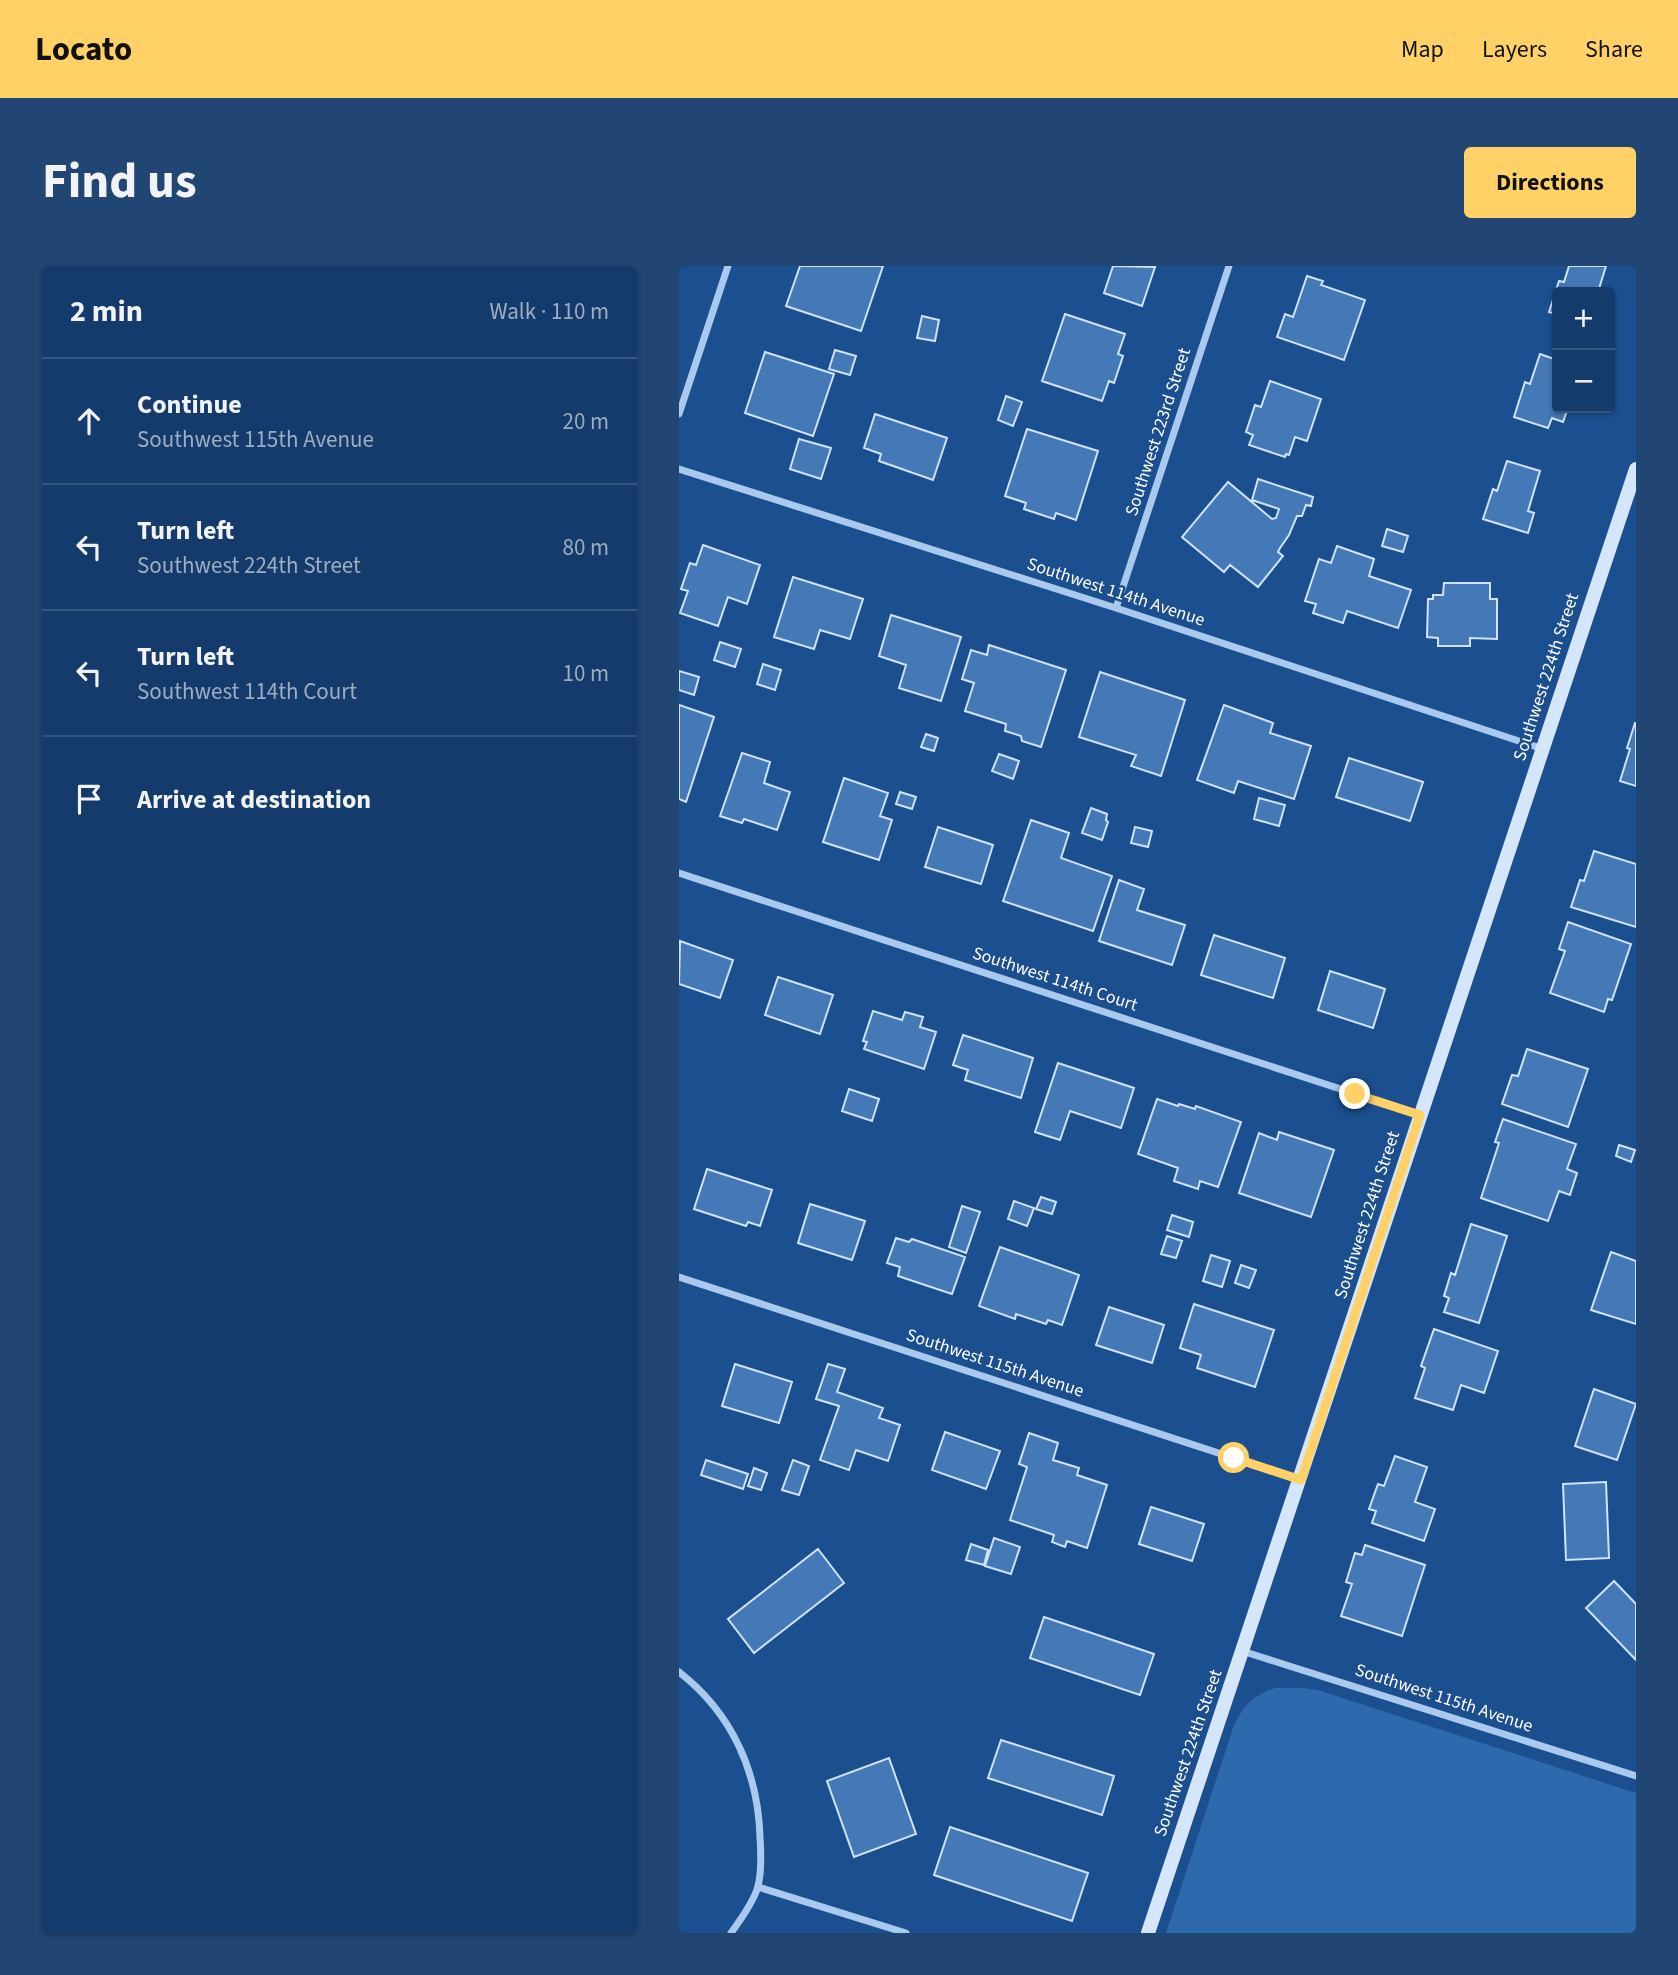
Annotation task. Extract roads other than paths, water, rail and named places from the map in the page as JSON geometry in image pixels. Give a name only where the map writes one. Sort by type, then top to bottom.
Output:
[{"type":"street","points":[[679,414],[728,266]]},
{"type":"street","name":"Southwest 223rd Street","points":[[1116,608],[1229,266]]},
{"type":"street","name":"Southwest 114th Avenue","points":[[679,469],[1116,608],[1542,749]]},
{"type":"street","name":"Southwest 224th Street","points":[[1148,1933],[1636,469]]},
{"type":"street","name":"Southwest 114th Court","points":[[679,873],[1420,1115]]},
{"type":"street","name":"Southwest 115th Avenue","points":[[679,1277],[1301,1480]]},
{"type":"street","name":"Southwest 115th Avenue","points":[[1242,1651],[1636,1776]]},
{"type":"street","points":[[679,1672],[706,1697],[728,1726],[746,1759],[755,1788],[760,1818],[758,1887],[731,1933]]},
{"type":"street","points":[[758,1887],[906,1933]]}]
